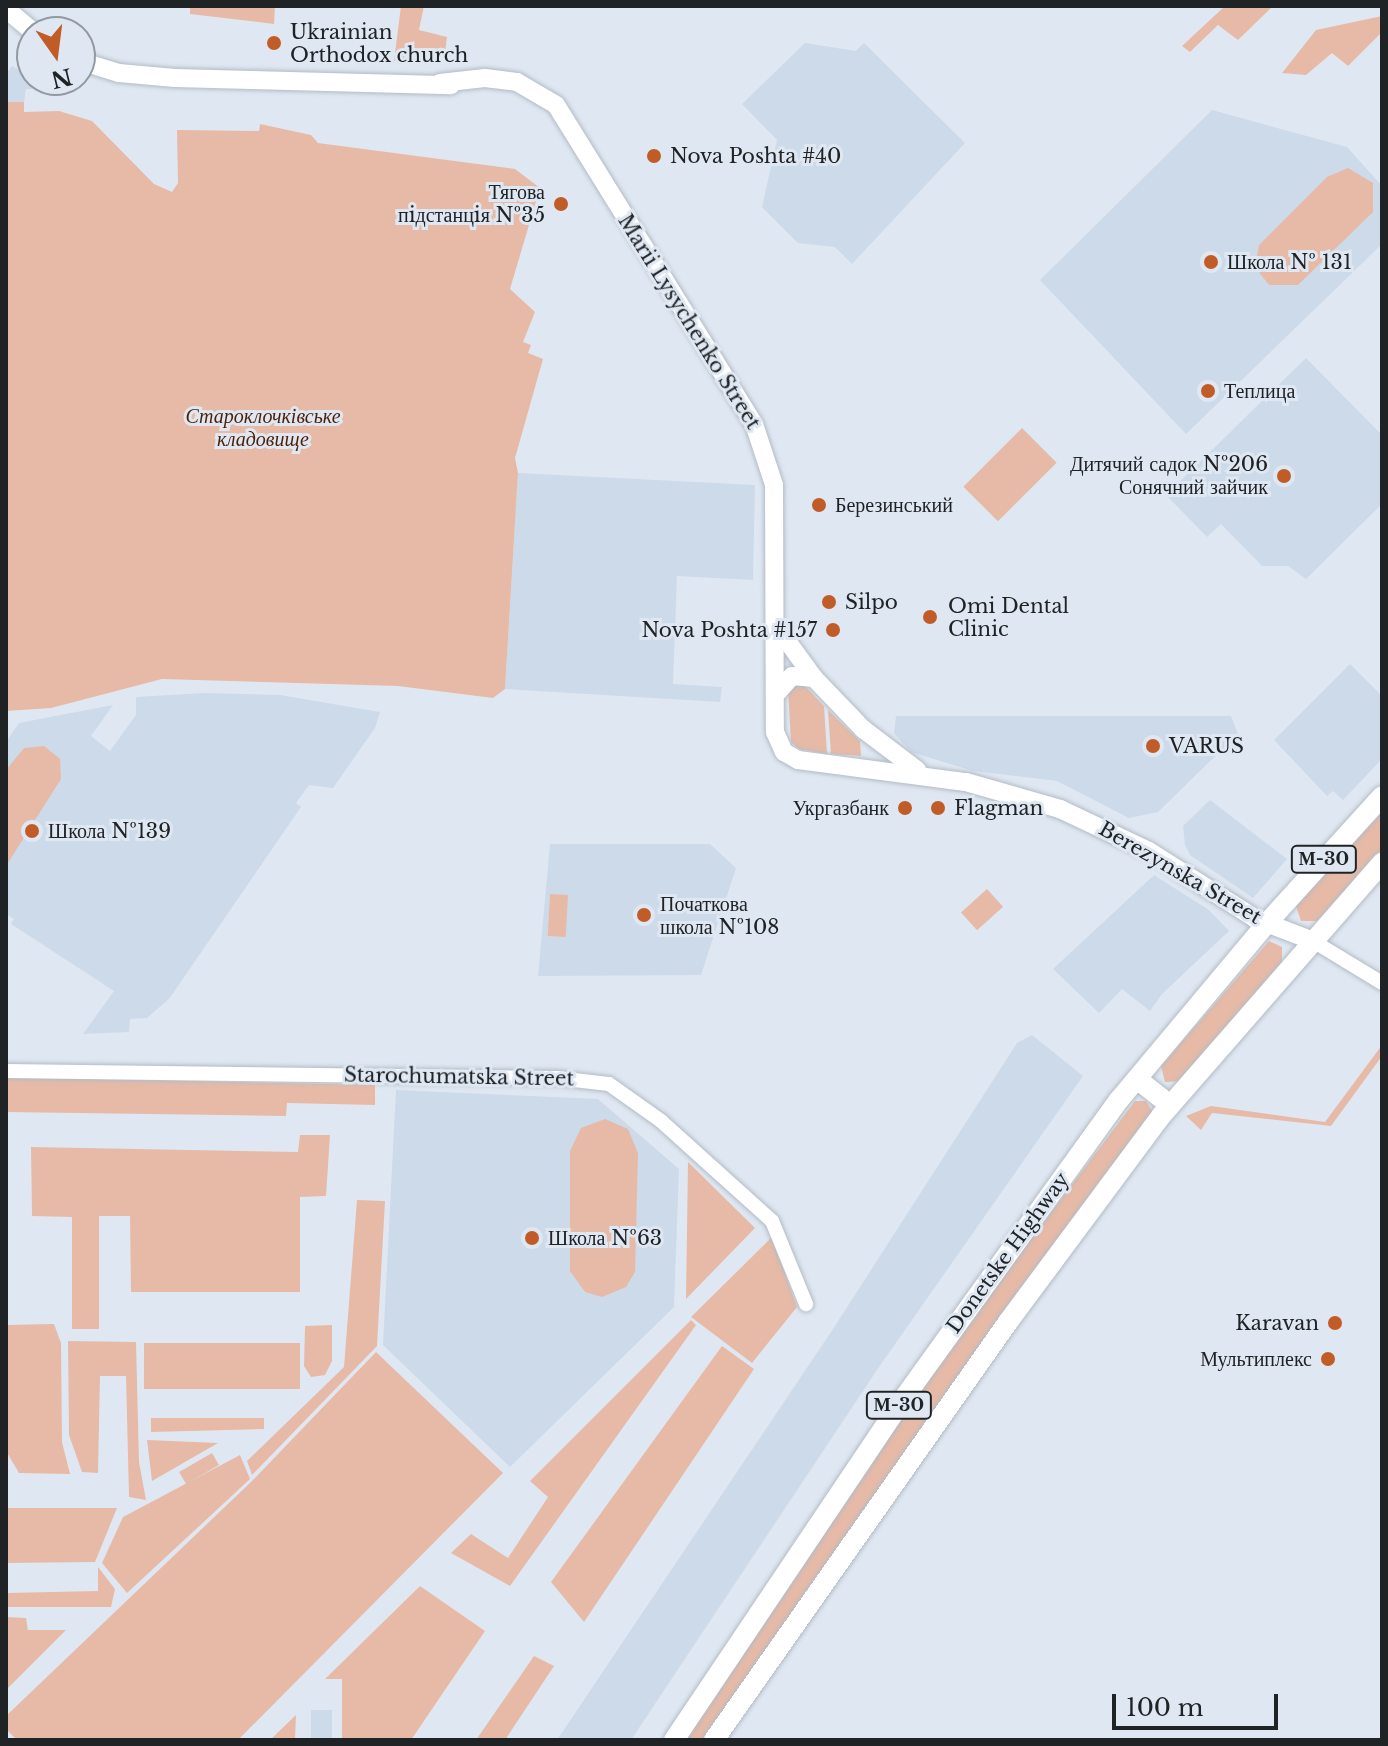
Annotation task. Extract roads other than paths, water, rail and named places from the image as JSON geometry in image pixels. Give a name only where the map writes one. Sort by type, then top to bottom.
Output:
[{"type":"highway","name":"Donetske Highway","points":[[674,1740],[909,1391],[1137,1079],[1267,923],[1382,796]]},
{"type":"highway","name":"Donetske Highway","points":[[714,1740],[999,1335],[1170,1105],[1382,863]]},
{"type":"highway","points":[[1137,1079],[1170,1105]]},
{"type":"main road","name":"Marii Lysychenko Street","points":[[96,66],[119,73],[175,78],[440,83],[485,78],[532,87],[556,105],[569,131],[739,396],[764,446],[775,503],[775,732],[784,752]]},
{"type":"main road","name":"Marii Lysychenko Street","points":[[775,621],[790,650],[863,729]]},
{"type":"main road","points":[[775,695],[792,676],[814,678]]},
{"type":"main road","points":[[858,767],[870,748],[863,729]]},
{"type":"main road","name":"Berezynska Street","points":[[863,729],[923,774]]},
{"type":"main road","name":"Berezynska Street","points":[[784,752],[798,760],[923,774],[1003,791],[1093,823],[1267,923],[1313,941]]},
{"type":"street","name":"Berezynska Street","points":[[1313,941],[1382,983]]},
{"type":"street","name":"Starochumatska Street","points":[[6,1071],[557,1078],[609,1084],[661,1121],[772,1221],[806,1304]]},
{"type":"place","name":"Ukrainian Orthodox church","points":[[274,43]]},
{"type":"place","name":"Nova Poshta #40","points":[[654,156]]},
{"type":"place","name":"Тягова пiдстанцiя №35","points":[[561,204]]},
{"type":"place","name":"Школа № 131","points":[[1211,262]]},
{"type":"place","name":"Теплица","points":[[1208,391]]},
{"type":"place","name":"Дитячий садок №206 Сонячний зайчик","points":[[1284,476]]},
{"type":"place","name":"Березинський","points":[[819,505]]},
{"type":"place","name":"Silpo","points":[[829,602]]},
{"type":"place","name":"Omi Dental Clinic","points":[[930,617]]},
{"type":"place","name":"Nova Poshta #157","points":[[833,630]]},
{"type":"place","name":"VARUS","points":[[1153,746]]},
{"type":"place","name":"Укргазбанк","points":[[905,808]]},
{"type":"place","name":"Flagman","points":[[938,808]]},
{"type":"place","name":"Школа №139","points":[[32,831]]},
{"type":"place","name":"Початкова школа №108","points":[[644,915]]},
{"type":"place","name":"Школа №63","points":[[532,1238]]},
{"type":"place","name":"Karavan","points":[[1335,1323]]},
{"type":"place","name":"Мультиплекс","points":[[1328,1359]]},
{"type":"park label","name":"Староклочківське кладовище","points":[[263,428]]}]
